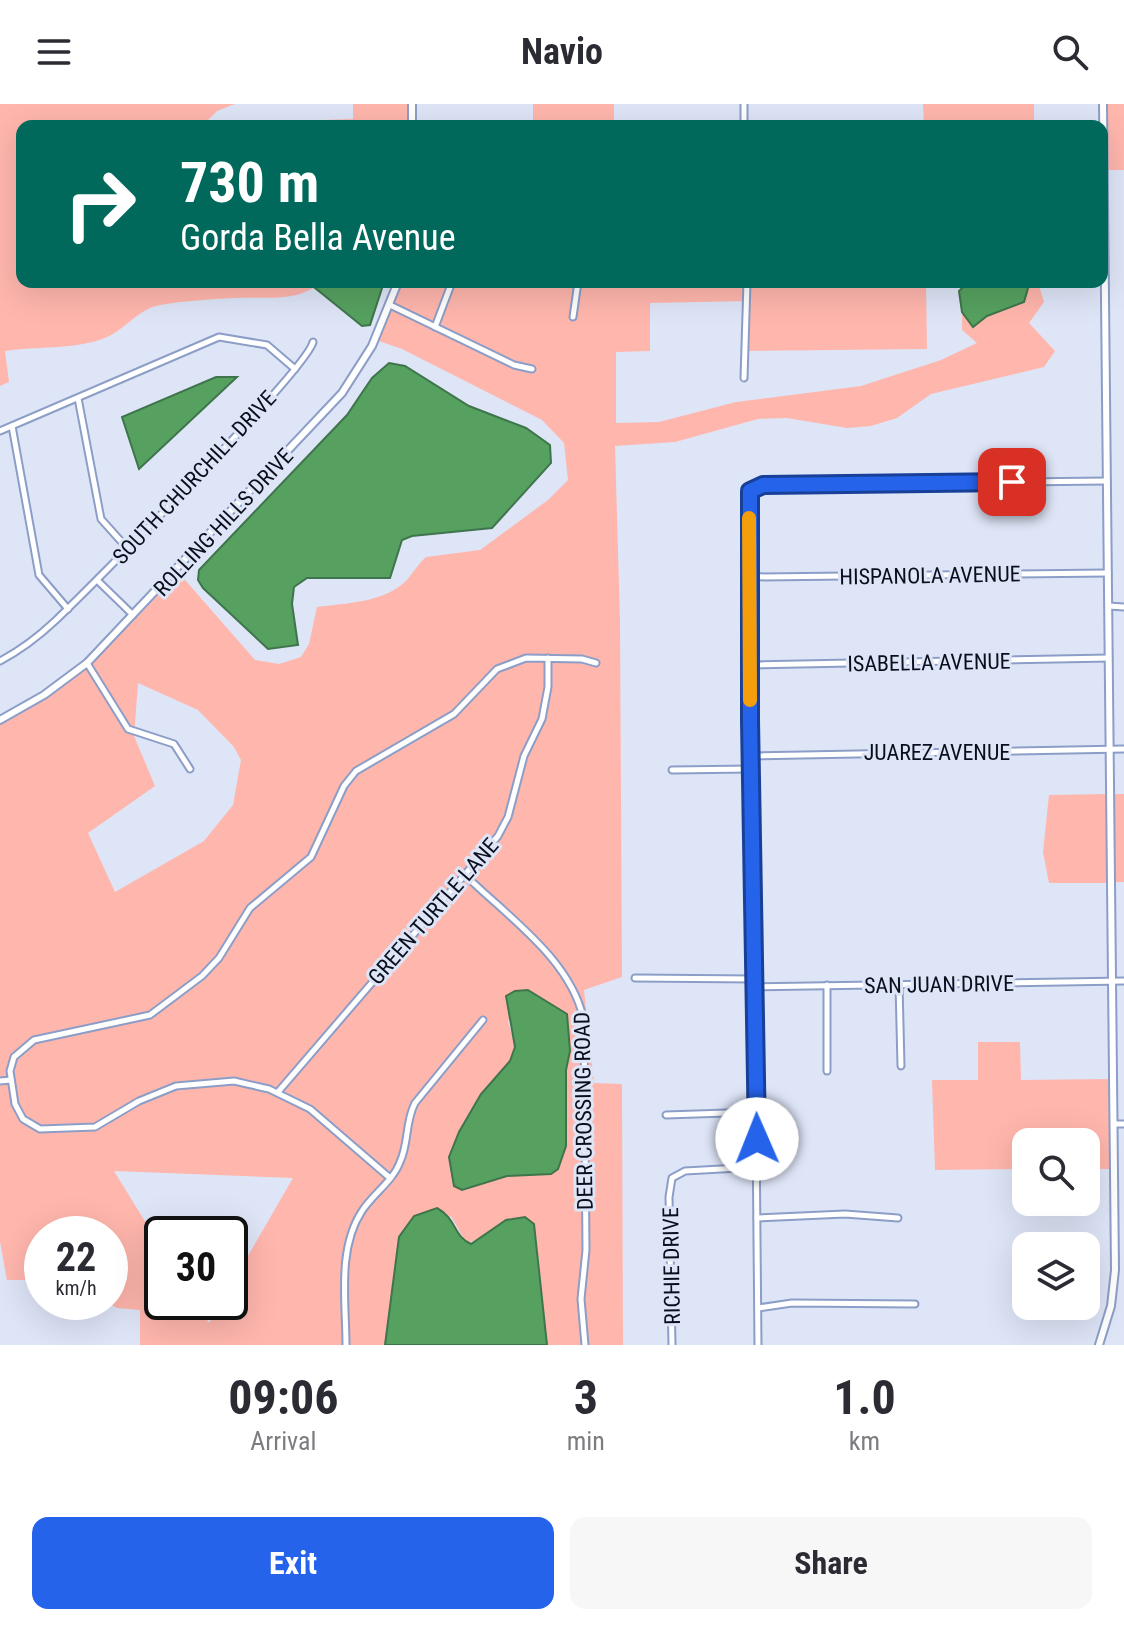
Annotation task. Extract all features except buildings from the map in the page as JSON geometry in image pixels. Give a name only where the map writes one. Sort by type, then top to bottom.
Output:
[{"type":"street","name":"ROLLING HILLS DRIVE","points":[[0,720],[44,695],[87,663],[342,393],[372,346],[396,288]]},
{"type":"street","points":[[435,327],[450,288]]},
{"type":"street","points":[[573,317],[577,288]]},
{"type":"street","points":[[744,378],[747,288]]},
{"type":"street","points":[[1099,1345],[1114,1286],[1105,288]]},
{"type":"street","points":[[390,305],[514,365],[532,369]]},
{"type":"street","points":[[0,431],[219,337],[267,345],[295,369]]},
{"type":"street","name":"SOUTH CHURCHILL DRIVE","points":[[0,661],[52,624],[97,580],[295,369],[311,351],[313,342]]},
{"type":"street","points":[[78,398],[101,519],[127,548]]},
{"type":"street","points":[[12,426],[39,575],[68,609]]},
{"type":"street","points":[[758,1345],[750,756],[752,577],[749,500],[753,489],[763,485],[1107,481]]},
{"type":"street","name":"HISPANOLA AVENUE","points":[[752,577],[1108,573]]},
{"type":"street","points":[[97,580],[134,615]]},
{"type":"street","points":[[1108,606],[1124,607]]},
{"type":"street","points":[[390,1178],[310,1109],[278,1092],[234,1081],[194,1082],[156,1094],[95,1127],[46,1130],[32,1126],[19,1113],[11,1080],[14,1057],[34,1040],[150,1015],[202,976],[219,958],[250,908],[311,857],[344,786],[356,771],[454,714],[497,669],[512,661],[548,658],[596,663]]},
{"type":"street","name":"GREEN TURTLE LANE","points":[[278,1092],[498,836],[508,817],[521,764],[546,701],[548,658]]},
{"type":"street","name":"ISABELLA AVENUE","points":[[750,665],[1109,658]]},
{"type":"street","points":[[87,663],[128,729],[174,744],[190,769]]},
{"type":"street","name":"JUAREZ AVENUE","points":[[750,756],[1124,749]]},
{"type":"street","points":[[672,770],[751,769]]},
{"type":"street","name":"DEER CROSSING ROAD","points":[[465,875],[561,971],[581,1003],[585,1037],[586,1250],[581,1299],[585,1345]]},
{"type":"street","points":[[635,978],[754,979]]},
{"type":"street","name":"SAN JUAN DRIVE","points":[[754,987],[1124,981]]},
{"type":"street","points":[[899,984],[901,1066]]},
{"type":"street","points":[[827,985],[827,1071]]},
{"type":"street","points":[[346,1345],[346,1268],[352,1229],[361,1212],[390,1178],[402,1158],[409,1115],[415,1103],[483,1020]]},
{"type":"street","points":[[0,1081],[11,1080]]},
{"type":"street","points":[[666,1115],[757,1112]]},
{"type":"street","points":[[1114,1124],[1124,1124]]},
{"type":"street","name":"RICHIE DRIVE","points":[[672,1345],[669,1197],[672,1178],[685,1171],[757,1167]]},
{"type":"street","points":[[757,1218],[845,1214],[898,1218]]},
{"type":"street","points":[[758,1308],[792,1303],[915,1304]]},
{"type":"shaded area","points":[[0,104],[235,104],[217,111],[208,120],[16,120],[16,288],[313,288],[280,298],[216,299],[160,305],[144,311],[102,339],[78,345],[5,351],[9,382],[0,386]]},
{"type":"shaded area","points":[[353,104],[408,104],[408,120],[323,120],[353,119]]},
{"type":"shaded area","points":[[533,104],[614,104],[614,120],[533,120]]},
{"type":"shaded area","points":[[923,104],[1034,104],[1034,120],[924,120]]},
{"type":"shaded area","points":[[1106,104],[1124,104],[1124,170],[1108,170]]},
{"type":"shaded area","points":[[315,288],[382,288],[370,325],[362,326]]},
{"type":"shaded area","points":[[400,288],[926,288],[927,349],[748,351],[747,301],[650,303],[650,351],[616,352],[616,423],[659,422],[736,402],[861,386],[941,360],[977,343],[962,330],[962,312],[973,327],[987,316],[1023,302],[1028,288],[1040,288],[1044,302],[1029,323],[1055,351],[1044,367],[931,394],[897,418],[871,426],[847,428],[787,418],[758,419],[675,442],[615,446],[620,622],[622,977],[584,990],[594,1083],[622,1084],[623,1345],[547,1345],[536,1235],[506,1220],[484,1238],[466,1243],[451,1216],[399,1237],[385,1345],[140,1345],[140,1310],[128,1309],[128,1216],[24,1216],[24,1280],[7,1280],[0,1242],[0,724],[74,675],[118,637],[179,573],[255,660],[279,664],[301,657],[309,644],[317,607],[364,601],[386,594],[406,581],[426,557],[480,550],[548,500],[568,480],[564,443],[542,420],[402,349],[379,341]],"holes":[[[138,683],[198,710],[234,747],[241,760],[233,805],[204,841],[115,892],[88,833],[155,786],[134,736]],[[528,990],[567,1014],[570,1051],[566,1070],[566,1146],[551,1174],[507,1176],[462,1190],[459,1132],[481,1094],[510,1061],[515,1047],[508,1021]]]},
{"type":"shaded area","points":[[962,288],[1028,288],[1024,302],[987,316],[973,327],[962,312],[959,291]]},
{"type":"shaded area","points":[[389,363],[405,366],[469,406],[526,428],[550,445],[551,463],[492,528],[412,536],[402,540],[390,578],[307,578],[294,587],[292,604],[298,645],[268,649],[203,588],[198,580],[199,570],[347,415],[372,378]]},
{"type":"shaded area","points":[[216,377],[237,377],[139,469],[122,417]]},
{"type":"shaded area","points":[[1107,794],[1108,883],[1049,883],[1043,852],[1049,795]]},
{"type":"shaded area","points":[[1114,794],[1124,794],[1124,882],[1115,882]]},
{"type":"shaded area","points":[[528,990],[567,1014],[570,1051],[566,1070],[566,1146],[558,1169],[551,1174],[507,1176],[462,1190],[454,1186],[449,1157],[459,1132],[481,1094],[510,1061],[515,1047],[506,996],[515,991]]},
{"type":"shaded area","points":[[978,1042],[1020,1042],[1021,1080],[1110,1079],[1110,1169],[1100,1169],[1100,1128],[1012,1128],[1012,1169],[935,1170],[932,1080],[978,1080]]},
{"type":"shaded area","points":[[437,1208],[448,1217],[461,1237],[471,1244],[506,1220],[525,1217],[534,1224],[547,1345],[385,1345],[399,1237],[414,1216]]},
{"type":"slow traffic","points":[[749,518],[752,577],[750,700]]},
{"type":"route","points":[[757,1139],[750,720],[750,491],[759,485],[1012,482]]}]
